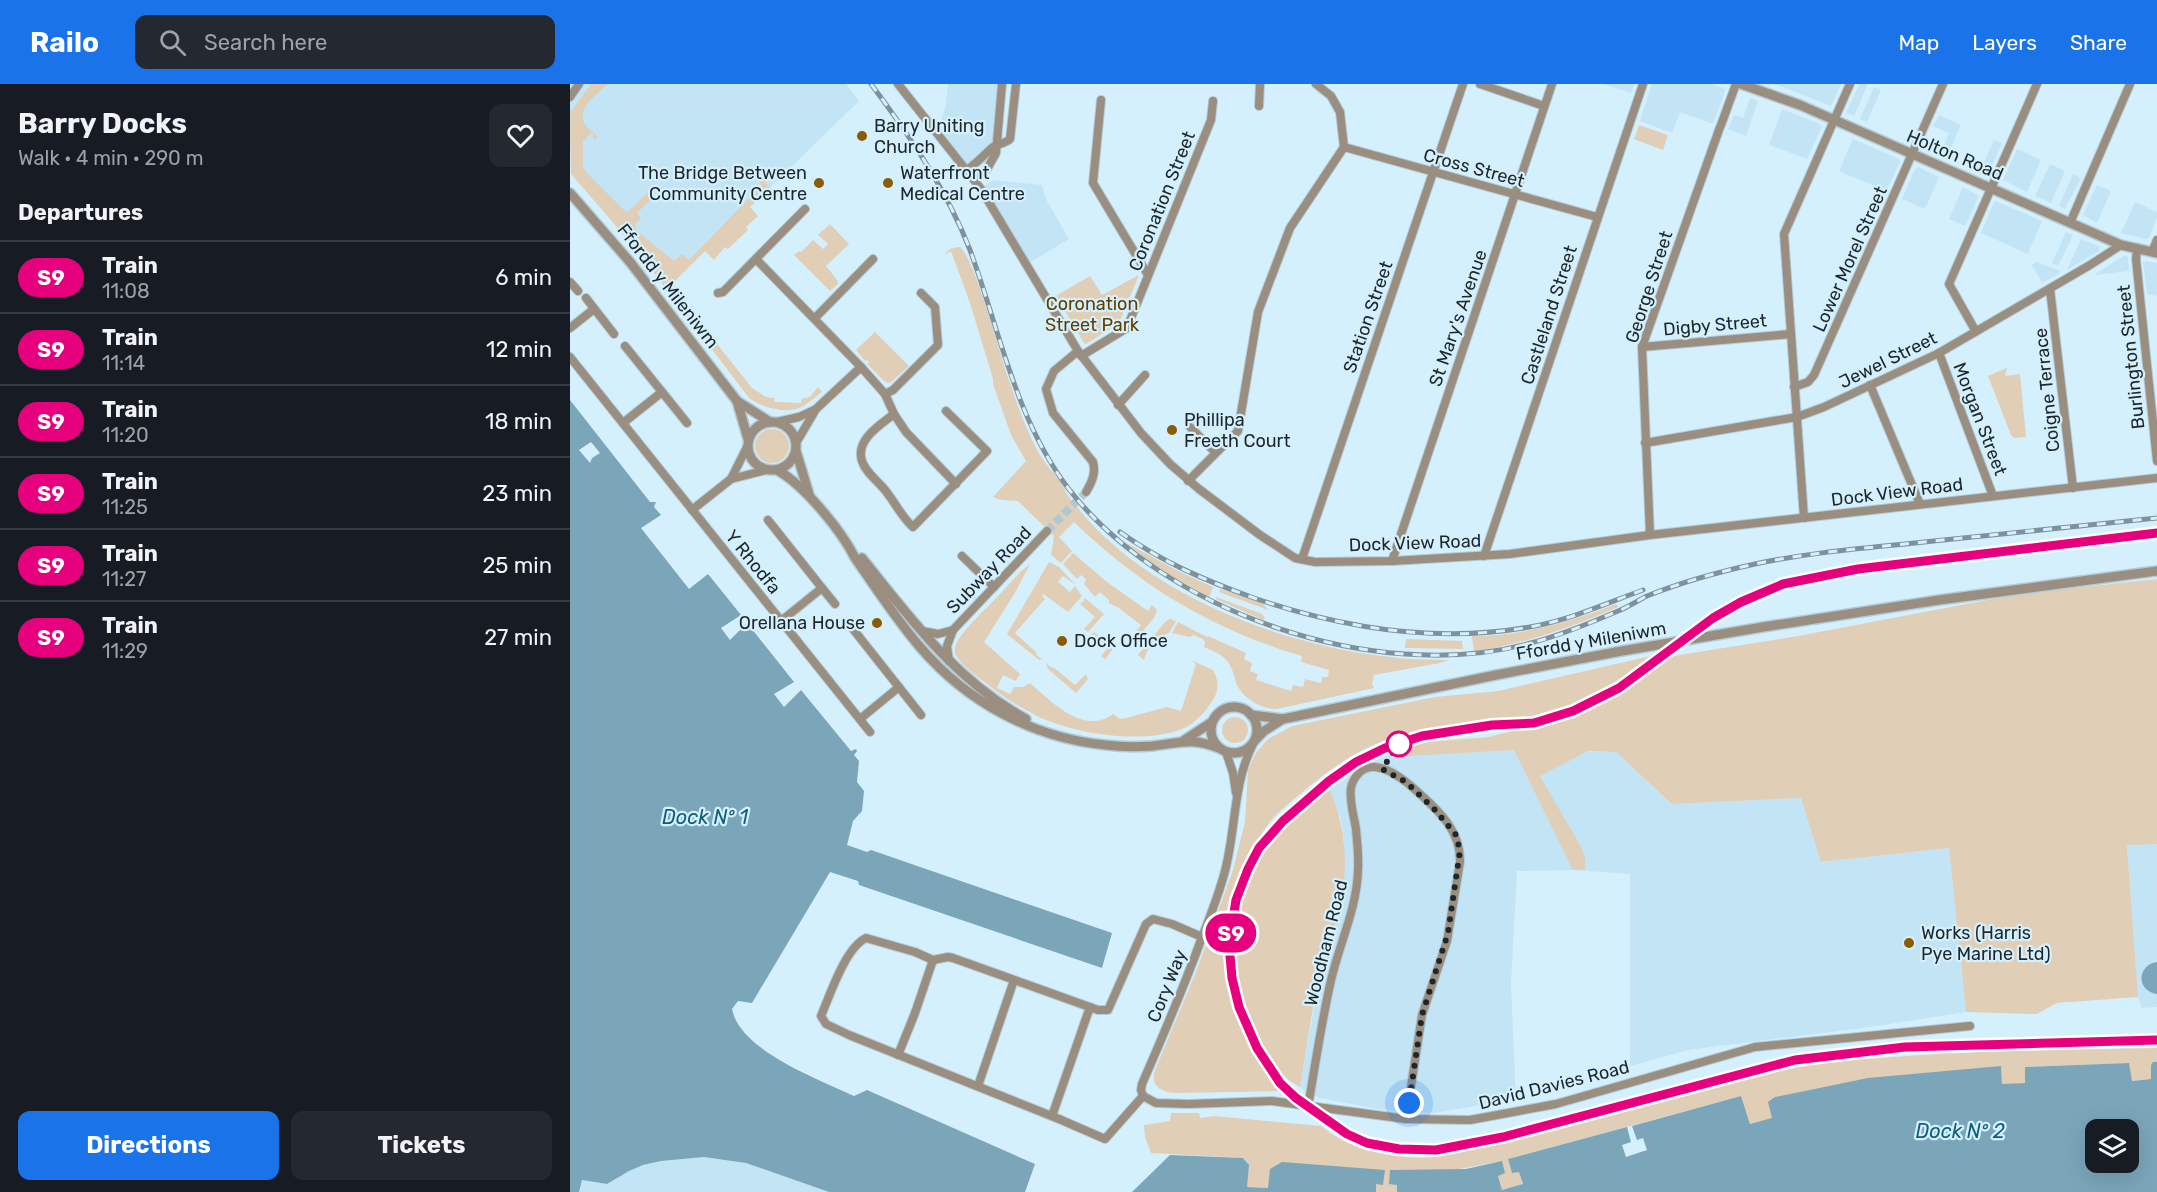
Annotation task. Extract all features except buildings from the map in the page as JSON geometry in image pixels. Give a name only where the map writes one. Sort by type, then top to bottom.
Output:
[{"type":"street","points":[[570,97],[579,84]]},
{"type":"street","name":"Dock View Road","points":[[898,84],[975,180],[1080,354],[1154,448],[1188,481],[1278,548],[1295,558],[1315,562],[1392,561],[1510,554],[1650,535],[2157,478]]},
{"type":"street","points":[[975,180],[987,169],[997,151],[1002,84]]},
{"type":"street","points":[[967,170],[986,156],[996,145],[1005,143],[1011,135],[1016,84]]},
{"type":"street","points":[[1259,106],[1260,84]]},
{"type":"street","points":[[1188,481],[1238,431],[1258,312],[1290,228],[1344,147],[1340,112],[1331,96],[1316,84]]},
{"type":"street","name":"Station Street","points":[[1302,560],[1463,84]]},
{"type":"street","points":[[1480,84],[1544,106]]},
{"type":"street","name":"St Mary's Avenue","points":[[1392,561],[1552,84]]},
{"type":"street","name":"Castleland Street","points":[[1484,556],[1642,84]]},
{"type":"street","name":"George Street","points":[[1650,535],[1642,347],[1736,84]]},
{"type":"street","name":"Holton Road","points":[[1741,84],[1834,120],[2121,245],[2154,252]]},
{"type":"street","points":[[1804,518],[1784,234],[1850,84]]},
{"type":"street","name":"Lower Morel Street","points":[[1794,387],[1808,382],[1814,375],[1943,84]]},
{"type":"street","points":[[1975,330],[1948,284],[2037,84]]},
{"type":"street","points":[[2070,223],[2130,84]]},
{"type":"street","points":[[1101,100],[1093,183],[1148,275]]},
{"type":"street","name":"Coronation Street","points":[[1080,354],[1126,328],[1211,120],[1213,101]]},
{"type":"street","name":"Cross Street","points":[[1344,147],[1597,217]]},
{"type":"street","name":"Ffordd y Mileniwm","points":[[570,193],[630,262],[737,401],[774,422]]},
{"type":"street","points":[[718,293],[723,292],[805,209]]},
{"type":"street","points":[[2154,252],[2157,240]]},
{"type":"street","name":"Jewel Street","points":[[1645,443],[1797,417],[1939,353],[2121,245]]},
{"type":"street","name":"Burlington Street","points":[[2137,250],[2137,271],[2157,460]]},
{"type":"street","points":[[756,259],[861,367],[885,394],[906,432],[956,484]]},
{"type":"street","points":[[815,318],[873,260]]},
{"type":"street","points":[[570,282],[578,291]]},
{"type":"street","name":"Coigne Terrace","points":[[2050,289],[2073,488]]},
{"type":"street","points":[[885,394],[893,390],[938,345],[935,307],[921,293]]},
{"type":"street","points":[[585,298],[614,334]]},
{"type":"street","points":[[570,328],[594,309]]},
{"type":"street","name":"Digby Street","points":[[1642,347],[1791,334]]},
{"type":"street","points":[[625,346],[687,423]]},
{"type":"street","name":"Morgan Street","points":[[1939,353],[1993,496]]},
{"type":"street","points":[[1080,354],[1054,371],[1046,390],[1053,413],[1093,462],[1095,468],[1093,480],[1086,492]]},
{"type":"street","name":"Y Rhodfa","points":[[570,357],[870,732]]},
{"type":"street","points":[[692,510],[730,479],[757,426],[799,417],[816,409],[861,367]]},
{"type":"street","points":[[1118,405],[1145,375]]},
{"type":"street","points":[[1870,386],[1920,504]]},
{"type":"street","points":[[623,423],[662,392]]},
{"type":"street","name":"Ffordd y Mileniwm","points":[[737,401],[748,443]]},
{"type":"street","points":[[777,470],[788,464],[816,409]]},
{"type":"street","points":[[894,414],[875,428],[866,439],[862,450],[862,462],[888,493],[904,519],[913,527],[987,451],[946,411]]},
{"type":"street","points":[[774,422],[789,429],[809,494]]},
{"type":"street","points":[[1191,427],[1215,452]]},
{"type":"street","points":[[748,443],[753,462],[766,470]]},
{"type":"street","points":[[730,479],[766,470],[777,470],[785,474],[809,494],[850,548],[908,632],[943,671],[973,695],[1030,728],[1079,741],[1115,746],[1151,746],[1183,741],[1201,742],[1222,750],[1240,753],[1253,743],[1257,727],[1251,715],[1241,708],[1231,707],[1222,711],[1212,722],[1183,741]]},
{"type":"street","points":[[768,520],[835,604]]},
{"type":"street","name":"Subway Road","points":[[949,661],[947,646],[953,630],[1047,531]]},
{"type":"street","points":[[850,548],[858,554],[949,661],[1002,705],[1052,733]]},
{"type":"street","points":[[962,556],[994,587]]},
{"type":"street","name":"Ffordd y Mileniwm","points":[[1251,715],[1283,719],[1616,652],[1763,627],[1939,600],[2157,571]]},
{"type":"street","points":[[781,621],[822,588]]},
{"type":"street","points":[[849,624],[921,715]]},
{"type":"street","name":"Subway Road","points":[[922,631],[938,634],[953,630]]},
{"type":"street","points":[[860,719],[899,687]]},
{"type":"street","name":"Ffordd y Mileniwm","points":[[1253,743],[1264,731],[1283,719]]},
{"type":"street","points":[[1212,722],[1211,736],[1222,750]]},
{"type":"street","name":"Cory Way","points":[[1052,1116],[1106,1139],[1143,1096],[1142,1084],[1179,1000],[1226,869],[1233,832],[1236,795],[1246,758],[1253,743]]},
{"type":"street","name":"Cory Way","points":[[1222,750],[1233,773],[1236,795]]},
{"type":"street","name":"Woodham Road","points":[[1308,1107],[1330,985],[1354,903],[1358,879],[1358,848],[1351,788],[1362,770],[1376,767],[1400,778],[1422,796],[1453,830],[1460,851],[1448,933],[1422,1015],[1406,1119]]},
{"type":"street","points":[[1090,1007],[1052,1116],[826,1024],[821,1016],[848,958],[859,942],[866,938],[915,952],[933,960],[953,958],[1090,1007],[1098,1010],[1108,1010],[1146,924],[1153,919],[1172,924],[1202,937]]},
{"type":"street","points":[[898,1055],[933,960]]},
{"type":"street","points":[[978,1086],[1014,980]]},
{"type":"street","name":"David Davies Road","points":[[1143,1096],[1156,1103],[1272,1101],[1406,1119],[1470,1120],[1578,1098],[1706,1060],[1766,1045],[1970,1026]]},
{"type":"shaded area","points":[[570,84],[846,84],[859,101],[680,275],[573,169],[570,147]]},
{"type":"shaded area","points":[[948,84],[1002,84],[996,145],[987,160],[971,175],[937,132],[945,109]]},
{"type":"shaded area","points":[[1604,84],[1634,84],[1631,93]]},
{"type":"shaded area","points":[[1652,84],[1712,84],[1725,91],[1713,124],[1680,112],[1672,133],[1640,121]]},
{"type":"shaded area","points":[[1775,84],[1841,84],[1831,106]]},
{"type":"shaded area","points":[[1859,84],[1868,84],[1854,116],[1846,113]]},
{"type":"shaded area","points":[[1874,87],[1881,90],[1867,122],[1860,119]]},
{"type":"shaded area","points":[[1750,98],[1758,101],[1746,136],[1728,129],[1734,115],[1743,118]]},
{"type":"shaded area","points":[[1782,109],[1820,124],[1822,127],[1807,159],[1769,145]]},
{"type":"shaded area","points":[[1939,115],[1961,125],[1947,156],[1940,154],[1949,133],[1933,126]]},
{"type":"shaded area","points":[[1853,139],[1899,159],[1900,162],[1886,191],[1839,171]]},
{"type":"shaded area","points":[[1994,140],[2002,143],[1989,173],[1986,174],[1980,171]]},
{"type":"shaded area","points":[[2017,149],[2041,160],[2027,192],[2003,180]]},
{"type":"shaded area","points":[[2050,164],[2065,171],[2051,203],[2035,196]]},
{"type":"shaded area","points":[[1918,167],[1939,177],[1925,209],[1902,199]]},
{"type":"shaded area","points":[[2073,174],[2081,178],[2065,209],[2059,206]]},
{"type":"shaded area","points":[[993,180],[1042,185],[1047,201],[1069,239],[1026,265],[981,189]]},
{"type":"shaded area","points":[[2097,185],[2111,191],[2097,223],[2083,215]]},
{"type":"shaded area","points":[[1963,187],[1979,196],[1965,226],[1949,219]]},
{"type":"shaded area","points":[[1996,201],[2042,221],[2028,254],[1981,233]]},
{"type":"shaded area","points":[[2135,202],[2157,212],[2149,238],[2121,233]]},
{"type":"shaded area","points":[[2066,232],[2073,235],[2058,266],[2052,263]]},
{"type":"shaded area","points":[[2081,239],[2099,246],[2099,251],[2067,270]]},
{"type":"shaded area","points":[[2125,255],[2128,257],[2129,271],[2094,275]]},
{"type":"shaded area","points":[[2146,261],[2157,263],[2157,296],[2147,294],[2143,263]]},
{"type":"shaded area","points":[[2036,262],[2060,271],[2060,273],[2042,283],[2032,265]]},
{"type":"shaded area","points":[[1514,750],[1616,752],[1672,804],[1801,798],[1822,862],[1949,848],[1966,1012],[1870,1027],[1688,1050],[1630,1066],[1630,874],[1573,870],[1517,871],[1511,984],[1516,1099],[1434,1113],[1384,1110],[1319,1098],[1304,1090],[1300,1087],[1321,968],[1338,919],[1344,872],[1341,819],[1329,788],[1358,766],[1387,755],[1397,757]]},
{"type":"shaded area","points":[[2127,844],[2157,844],[2157,1007],[2142,1008],[2138,997]]},
{"type":"shaded area","points":[[704,1157],[746,1163],[829,1192],[579,1192],[582,1180],[607,1184],[643,1165]]},
{"type":"green space","points":[[591,84],[608,84],[590,101],[584,111],[584,123],[598,137],[594,140],[593,133],[590,133],[586,140],[583,140],[583,167],[626,212],[649,191],[652,191],[648,196],[651,199],[637,213],[641,218],[635,224],[636,230],[674,261],[682,254],[689,260],[762,185],[755,177],[760,175],[770,188],[782,193],[774,200],[765,192],[750,207],[758,216],[746,227],[748,230],[728,249],[725,247],[714,260],[705,251],[673,283],[694,315],[752,388],[766,397],[774,398],[775,402],[801,403],[801,399],[810,397],[818,387],[822,392],[805,405],[793,410],[780,410],[766,407],[749,398],[635,248],[571,174],[570,113]]},
{"type":"green space","points":[[1639,125],[1668,135],[1663,150],[1634,139]]},
{"type":"green space","points":[[830,224],[849,244],[826,266],[838,281],[838,284],[830,291],[794,255],[801,252],[813,240],[823,249],[828,244],[818,235]]},
{"type":"green space","points":[[960,247],[973,270],[1016,400],[1037,450],[1074,504],[1116,547],[1150,573],[1187,595],[1268,630],[1351,651],[1398,658],[1449,660],[1374,675],[1372,684],[1374,688],[1277,709],[1265,707],[1244,695],[1237,685],[1228,662],[1204,647],[1203,639],[1193,635],[1190,637],[1172,633],[1178,622],[1246,653],[1244,659],[1252,663],[1250,671],[1258,674],[1256,680],[1291,691],[1293,685],[1303,687],[1305,679],[1321,683],[1322,677],[1328,677],[1329,670],[1301,662],[1302,656],[1238,633],[1179,603],[1125,566],[1074,522],[1059,537],[1072,551],[1061,563],[1051,555],[1054,536],[1018,501],[993,497],[1026,461],[1011,435],[993,384],[971,306],[951,251],[945,255],[951,249]]},
{"type":"green space","name":"Coronation Street Park","points":[[1139,275],[1119,323],[1086,344],[1084,343],[1056,296],[1090,276],[1102,295]]},
{"type":"green space","points":[[875,332],[909,366],[890,383],[885,382],[856,350]]},
{"type":"green space","points":[[2007,368],[2005,376],[2020,374],[2026,437],[2014,438],[2011,435],[1988,376]]},
{"type":"green space","points":[[772,429],[784,434],[789,446],[784,458],[772,463],[760,458],[755,446],[760,434]]},
{"type":"green space","points":[[1125,542],[1213,587],[1209,597],[1161,570]]},
{"type":"green space","points":[[1073,553],[1107,582],[1148,611],[1152,605],[1157,610],[1154,618],[1130,646],[1127,643],[1141,625],[1109,603],[1109,600],[1100,592],[1095,597],[1084,584],[1086,579],[1081,575],[1077,579],[1063,564]]},
{"type":"green space","points":[[1049,562],[1059,567],[1076,585],[1063,576],[1058,582],[1070,592],[1075,586],[1082,596],[1068,612],[1043,594],[1045,599],[1015,633],[1042,659],[1039,660],[1007,634]]},
{"type":"green space","points":[[1030,564],[984,642],[1020,674],[1016,681],[1003,675],[997,688],[1010,694],[1014,687],[1023,687],[1030,683],[1068,714],[1090,721],[1102,720],[1113,714],[1120,719],[1126,718],[1167,707],[1181,711],[1196,664],[1191,660],[1213,670],[1217,680],[1216,694],[1202,714],[1192,724],[1164,734],[1127,736],[1088,732],[1052,722],[1031,713],[1013,703],[971,671],[955,653],[958,640],[973,621]]},
{"type":"green space","points":[[2157,579],[2157,844],[2127,845],[2138,997],[2057,1003],[2037,1014],[1966,1012],[1949,848],[1821,862],[1801,798],[1672,804],[1616,752],[1588,751],[1540,776],[1585,858],[1585,870],[1573,870],[1514,750],[1397,757],[1387,755],[1412,743],[1489,737],[1570,716],[1619,692],[1667,657],[1798,636],[2019,594]]},
{"type":"green space","points":[[1220,589],[1263,603],[1268,610],[1219,592]]},
{"type":"green space","points":[[1216,597],[1262,614],[1265,618],[1263,620]]},
{"type":"green space","points":[[1085,598],[1104,614],[1088,632],[1084,629],[1095,617],[1080,604],[1083,601],[1088,604],[1083,600]]},
{"type":"green space","points":[[1616,604],[1618,607],[1583,622],[1530,639],[1474,652],[1472,636],[1509,634],[1546,627]]},
{"type":"green space","points":[[1170,619],[1176,621],[1169,633],[1153,643],[1144,660],[1138,655]]},
{"type":"green space","points":[[1094,632],[1113,649],[1105,659],[1101,656],[1107,649],[1091,635]]},
{"type":"green space","points":[[1406,639],[1462,641],[1463,649],[1405,648]]},
{"type":"green space","points":[[1655,655],[1608,687],[1576,704],[1558,710],[1521,719],[1416,731],[1383,741],[1342,762],[1287,805],[1273,818],[1255,844],[1239,883],[1231,912],[1227,940],[1227,967],[1231,993],[1239,1018],[1263,1067],[1280,1091],[1174,1093],[1157,1087],[1154,1080],[1155,1070],[1196,972],[1233,870],[1245,822],[1248,771],[1255,754],[1268,739],[1292,726],[1435,697],[1498,691]]},
{"type":"green space","points":[[1046,663],[1075,685],[1086,674],[1088,679],[1076,693],[1048,669]]},
{"type":"green space","points":[[1235,717],[1244,721],[1248,730],[1244,739],[1235,743],[1226,739],[1222,730],[1226,721]]},
{"type":"green space","points":[[1329,788],[1340,820],[1345,870],[1337,920],[1321,968],[1300,1087],[1277,1069],[1266,1053],[1254,1027],[1239,981],[1235,933],[1244,886],[1254,864],[1281,828]]},
{"type":"green space","points":[[2157,1048],[2157,1062],[2151,1065],[2151,1079],[2131,1081],[2129,1063],[2026,1067],[2025,1083],[2002,1085],[2001,1066],[1750,1124],[1741,1096],[1508,1159],[1512,1173],[1519,1171],[1523,1185],[1502,1190],[1498,1175],[1502,1161],[1459,1169],[1398,1185],[1397,1192],[1376,1192],[1376,1184],[1383,1184],[1384,1170],[1268,1188],[1246,1187],[1249,1165],[1243,1158],[1151,1153],[1145,1137],[1144,1125],[1170,1121],[1171,1113],[1199,1113],[1200,1118],[1215,1116],[1321,1126],[1333,1135],[1360,1148],[1406,1157],[1436,1157],[1470,1151],[1732,1082],[1840,1061],[1970,1052]]},
{"type":"water","name":"Dock Nº 1","points":[[570,400],[650,502],[656,502],[654,507],[661,515],[641,528],[689,589],[708,574],[741,615],[721,628],[730,640],[747,623],[794,682],[774,694],[784,707],[801,690],[851,751],[856,749],[854,755],[859,761],[857,782],[864,791],[862,811],[853,821],[847,845],[867,852],[871,850],[1112,933],[1102,968],[859,885],[858,881],[830,872],[752,1003],[738,1001],[732,1009],[738,1024],[750,1038],[765,1051],[802,1072],[854,1096],[867,1090],[1035,1164],[1025,1192],[829,1192],[746,1163],[704,1157],[643,1165],[607,1184],[582,1180],[579,1192],[570,1192]]},
{"type":"water","points":[[2157,962],[2156,994],[2145,988],[2141,978],[2150,964]]},
{"type":"water","name":"Dock Nº 2","points":[[2157,1062],[2157,1192],[1397,1192],[1397,1185],[1389,1184],[1390,1170],[1466,1169],[1502,1161],[1505,1173],[1498,1176],[1502,1190],[1523,1184],[1519,1172],[1512,1173],[1508,1159],[1627,1127],[1631,1142],[1622,1145],[1626,1157],[1647,1150],[1643,1138],[1637,1140],[1632,1126],[1741,1096],[1750,1124],[1772,1118],[1768,1102],[1775,1097],[1868,1078],[2001,1066],[2002,1084],[2025,1083],[2025,1067],[2129,1063],[2132,1081],[2151,1079],[2151,1065]]},
{"type":"water","points":[[1170,1155],[1243,1158],[1249,1165],[1247,1187],[1268,1188],[1270,1169],[1282,1162],[1385,1170],[1383,1185],[1376,1184],[1376,1192],[1132,1192]]},
{"type":"pier","points":[[591,442],[600,453],[592,458],[590,463],[579,450]]},
{"type":"tunnel","points":[[1047,531],[1086,492]]},
{"type":"railway","points":[[871,84],[913,143],[939,185],[961,228],[1022,403],[1050,461],[1068,488],[1109,532],[1159,571],[1216,603],[1277,628],[1341,645],[1405,654],[1468,654],[1527,644],[1550,637],[1607,616],[1660,591],[1727,570],[1755,564],[1840,551],[2157,518]]},
{"type":"railway","points":[[1120,532],[1152,553],[1185,570],[1254,598],[1323,618],[1393,630],[1464,634],[1535,626],[1576,615],[1643,590]]},
{"type":"railway","points":[[2157,533],[1858,569],[1783,584],[1741,602],[1713,618],[1619,688],[1573,711],[1534,723],[1492,725],[1422,736],[1385,748],[1356,762],[1329,781],[1283,821],[1259,848],[1236,900],[1229,956],[1239,1007],[1257,1048],[1280,1083],[1296,1098],[1347,1134],[1367,1143],[1399,1149],[1435,1150],[1503,1137],[1795,1060],[1905,1047],[2157,1040]]},
{"type":"train","name":"S9","points":[[2157,533],[1858,569],[1783,584],[1741,602],[1713,618],[1619,688],[1573,711],[1534,723],[1492,725],[1422,736],[1385,748],[1356,762],[1329,781],[1283,821],[1259,848],[1236,900],[1229,956],[1239,1007],[1257,1048],[1280,1083],[1337,1129],[1355,1139],[1399,1149],[1436,1150],[1503,1137],[1795,1060],[1905,1047],[2157,1040]]},
{"type":"place","name":"Barry Uniting Church","points":[[862,136]]},
{"type":"place","name":"The Bridge Between Community Centre","points":[[819,183]]},
{"type":"place","name":"Waterfront Medical Centre","points":[[888,183]]},
{"type":"place","name":"Phillipa Freeth Court","points":[[1172,430]]},
{"type":"place","name":"Orellana House","points":[[877,623]]},
{"type":"place","name":"Dock Office","points":[[1062,641]]},
{"type":"place","name":"Works (Harris Pye Marine Ltd)","points":[[1909,943]]},
{"type":"route","points":[[1399,744],[1382,769],[1413,788],[1444,819],[1456,835],[1461,855],[1448,933],[1422,1015],[1409,1103]]}]
